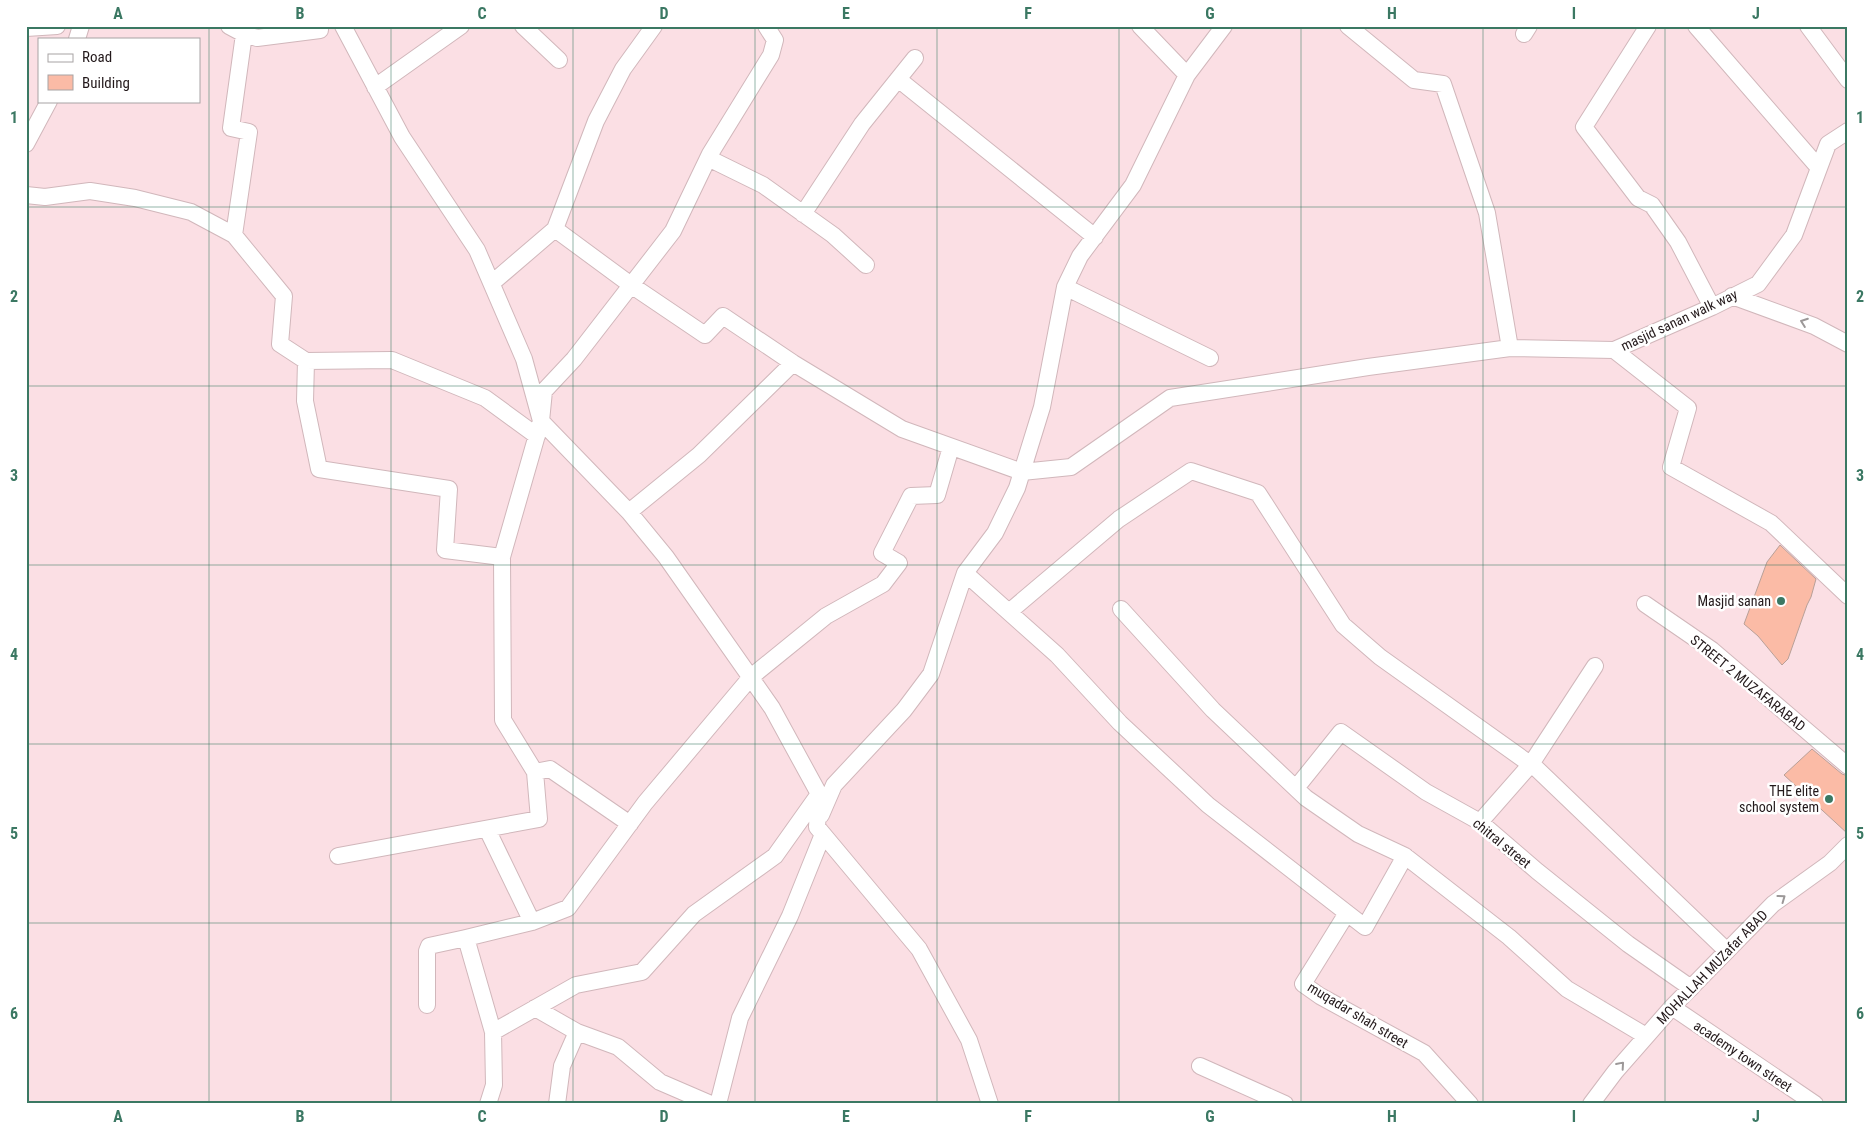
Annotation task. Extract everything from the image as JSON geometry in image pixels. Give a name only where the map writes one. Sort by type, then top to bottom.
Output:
[{"type":"street","points":[[26,28],[57,26]]},
{"type":"street","points":[[77,38],[81,26]]},
{"type":"street","points":[[229,26],[257,38],[320,28]]},
{"type":"street","points":[[343,26],[402,137],[477,250],[524,359],[539,429]]},
{"type":"street","points":[[374,87],[461,26]]},
{"type":"street","points":[[523,26],[559,60]]},
{"type":"street","points":[[492,283],[555,229],[596,121],[623,69],[654,26]]},
{"type":"street","points":[[338,856],[539,820],[535,772],[503,720],[502,557],[539,429],[544,391],[574,359],[673,231],[708,158],[771,54],[775,40],[766,26]]},
{"type":"street","points":[[1140,26],[1186,75]]},
{"type":"street","points":[[718,1104],[740,1018],[790,916],[834,785],[904,710],[931,674],[965,573],[995,533],[1018,488],[1042,407],[1065,287],[1080,256],[1132,185],[1186,75],[1224,26]]},
{"type":"street","points":[[1648,26],[1584,127],[1638,198],[1652,205],[1678,242],[1712,307]]},
{"type":"street","points":[[1696,26],[1819,168]]},
{"type":"street","points":[[1808,26],[1848,80]]},
{"type":"street","points":[[1354,28],[1414,80],[1443,84],[1487,213],[1510,348]]},
{"type":"street","points":[[234,236],[249,132],[231,128],[244,34]]},
{"type":"street","points":[[804,214],[862,124],[915,58]]},
{"type":"street","points":[[898,79],[1095,237]]},
{"type":"street","points":[[26,144],[48,102]]},
{"type":"street","name":"masjid sanan walk way","points":[[1848,131],[1828,144],[1794,235],[1758,284],[1712,307],[1614,350],[1688,408],[1671,467],[1771,523],[1848,596]]},
{"type":"street","points":[[708,158],[764,185],[833,235],[866,265]]},
{"type":"street","points":[[26,195],[46,197],[90,191],[135,198],[191,212],[234,236],[284,296],[280,344],[306,361],[392,360],[485,398],[539,429],[629,512],[666,557],[772,708],[819,794],[820,830],[919,949],[969,1040],[990,1104]]},
{"type":"street","points":[[555,229],[631,285],[705,335],[723,316],[793,363],[902,429],[1022,472],[1071,467],[1170,398],[1368,367],[1510,348],[1614,350]]},
{"type":"street","points":[[1065,287],[1210,358]]},
{"type":"street","points":[[1732,296],[1814,326],[1848,344]]},
{"type":"street","points":[[306,361],[305,401],[319,469],[448,489],[445,550],[502,557]]},
{"type":"street","points":[[629,512],[699,455],[793,363]]},
{"type":"street","points":[[428,1005],[427,951],[429,946],[532,922],[568,908],[645,803],[751,677],[826,616],[882,584],[899,563],[882,553],[911,496],[937,495],[951,447]]},
{"type":"street","points":[[1010,612],[1119,520],[1191,471],[1258,493],[1343,626],[1380,657],[1531,764],[1727,951]]},
{"type":"street","points":[[965,573],[1058,655],[1120,723],[1208,805],[1365,927],[1405,856]]},
{"type":"street","name":"STREET 2 MUZAFARABAD","points":[[1645,604],[1712,650],[1848,766]]},
{"type":"street","points":[[1121,609],[1214,710],[1306,798],[1358,834],[1405,856],[1509,937],[1567,989],[1646,1036]]},
{"type":"street","points":[[1480,822],[1531,764],[1595,666]]},
{"type":"street","name":"chitral street","points":[[1296,788],[1341,732],[1426,792],[1480,822],[1537,871],[1628,944],[1691,988]]},
{"type":"street","points":[[535,772],[550,769],[630,824]]},
{"type":"street","points":[[493,1032],[576,985],[642,972],[694,914],[775,856],[819,794]]},
{"type":"street","points":[[487,829],[532,922]]},
{"type":"street","name":"MOHALLAH MUZafar ABAD","points":[[1591,1104],[1672,1007],[1773,904],[1830,863],[1848,846]]},
{"type":"street","name":"muqadar shah street","points":[[1347,913],[1303,984],[1320,996],[1424,1053],[1470,1104]]},
{"type":"street","points":[[466,938],[493,1032],[494,1085],[488,1104]]},
{"type":"street","name":"academy town street","points":[[1672,1007],[1815,1104]]},
{"type":"street","points":[[536,1008],[577,1032],[618,1047],[660,1082],[711,1104]]},
{"type":"street","points":[[557,1104],[562,1066],[577,1032]]},
{"type":"street","points":[[1200,1066],[1285,1104]]},
{"type":"building","name":"Masjid sanan","points":[[1780,545],[1816,579],[1788,659],[1782,665],[1758,636],[1744,624],[1767,562]]},
{"type":"building","name":"THE elite school system","points":[[1812,749],[1842,774],[1848,776],[1848,834],[1784,775]]},
{"type":"place","name":"Masjid sanan","points":[[1781,601]]},
{"type":"place","name":"THE elite school system","points":[[1829,799]]}]
